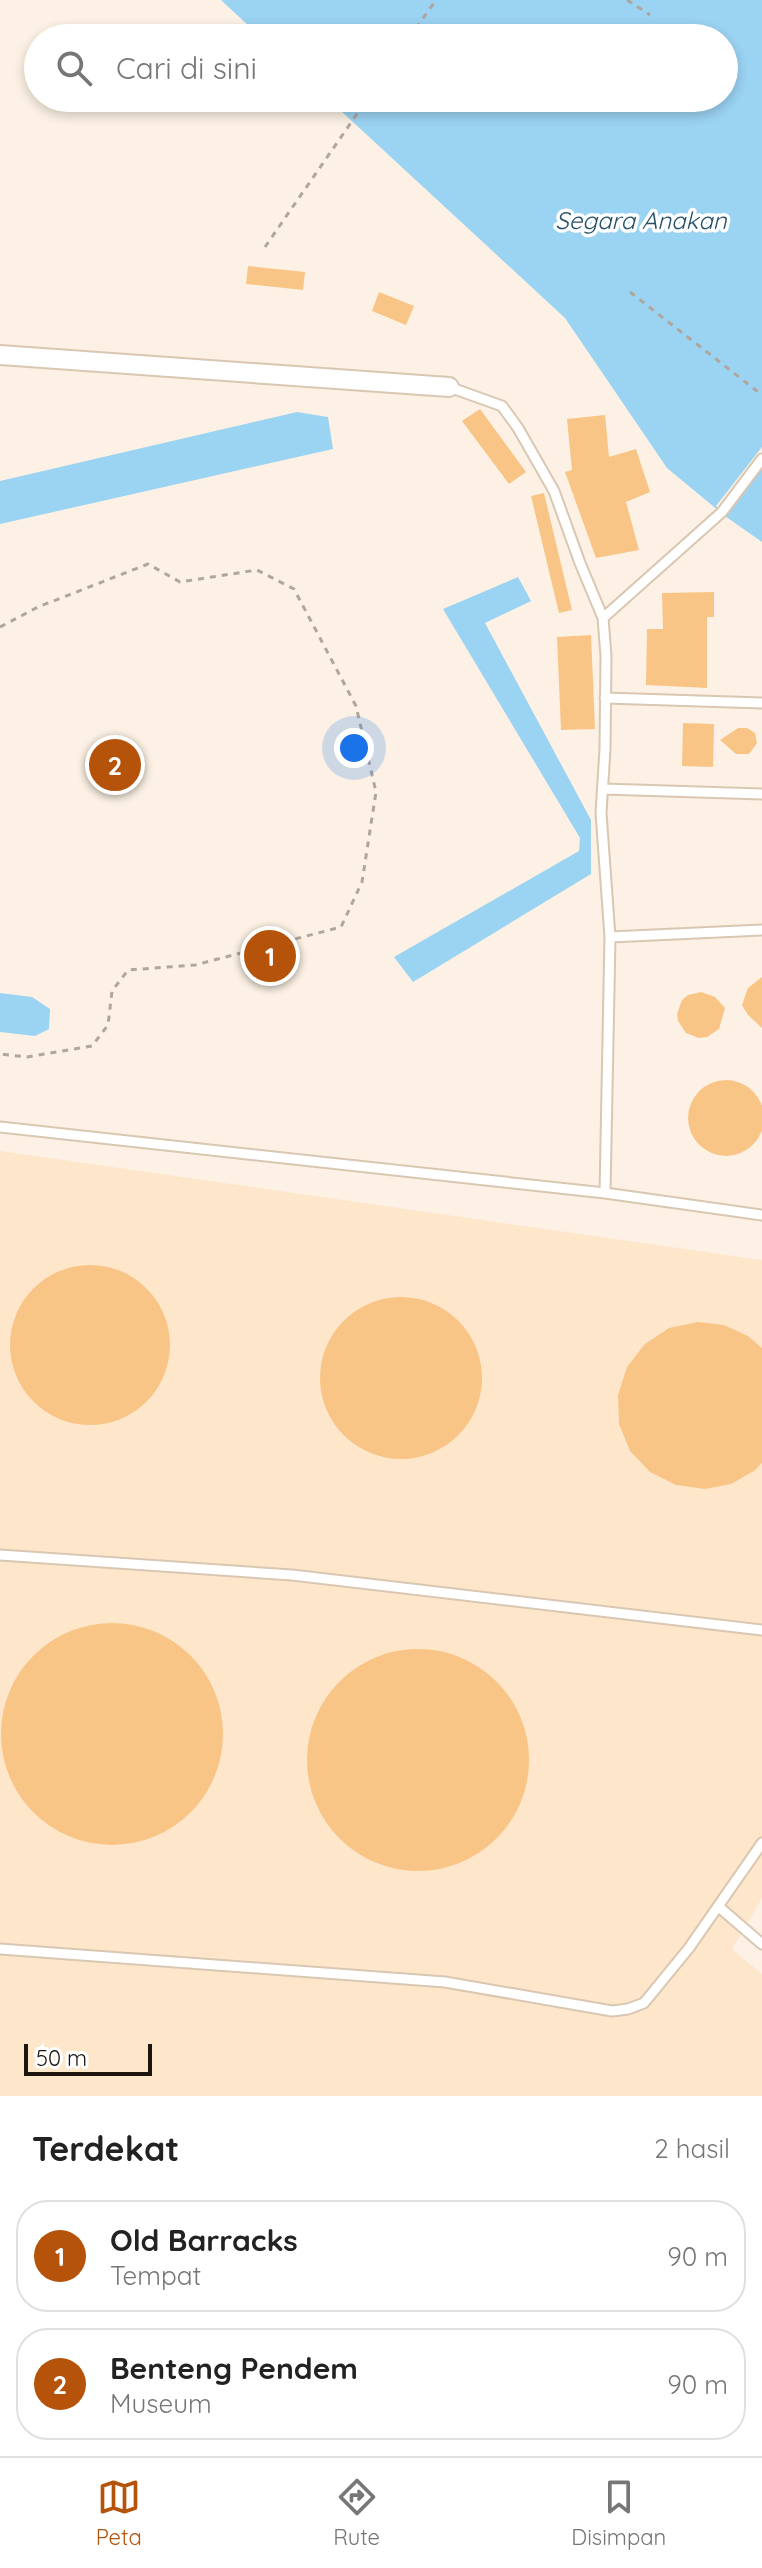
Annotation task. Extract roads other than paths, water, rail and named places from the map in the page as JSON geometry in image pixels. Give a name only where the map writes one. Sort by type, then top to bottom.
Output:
[{"type":"street","points":[[0,355],[449,387]]},
{"type":"lane","points":[[449,387],[502,406],[518,428],[554,491],[603,618],[605,698],[601,813],[610,937],[605,1193]]},
{"type":"lane","points":[[603,618],[722,512],[762,459]]},
{"type":"lane","points":[[605,698],[762,703]]},
{"type":"lane","points":[[603,789],[762,794]]},
{"type":"lane","points":[[610,937],[762,930]]},
{"type":"lane","points":[[0,1127],[605,1193],[762,1215]]},
{"type":"lane","points":[[0,1555],[292,1575],[762,1630]]},
{"type":"lane","points":[[0,1949],[445,1982],[612,2011],[628,2009],[644,2003],[719,1907],[762,1843]]},
{"type":"lane","points":[[719,1907],[762,1944]]},
{"type":"water","name":"Segara Anakan","points":[[221,0],[762,0],[762,542],[667,468],[565,318],[342,112],[738,112],[738,24],[247,24]]},
{"type":"water","points":[[297,412],[328,417],[333,449],[0,524],[0,481]]},
{"type":"water","points":[[518,577],[531,601],[485,623],[591,820],[591,874],[413,982],[394,957],[579,851],[580,838],[443,609]]},
{"type":"water","points":[[0,993],[32,997],[50,1009],[49,1029],[35,1036],[0,1032]]},
{"type":"place","name":"Benteng Pendem","points":[[115,765]]},
{"type":"place","name":"Old Barracks","points":[[270,956]]}]
